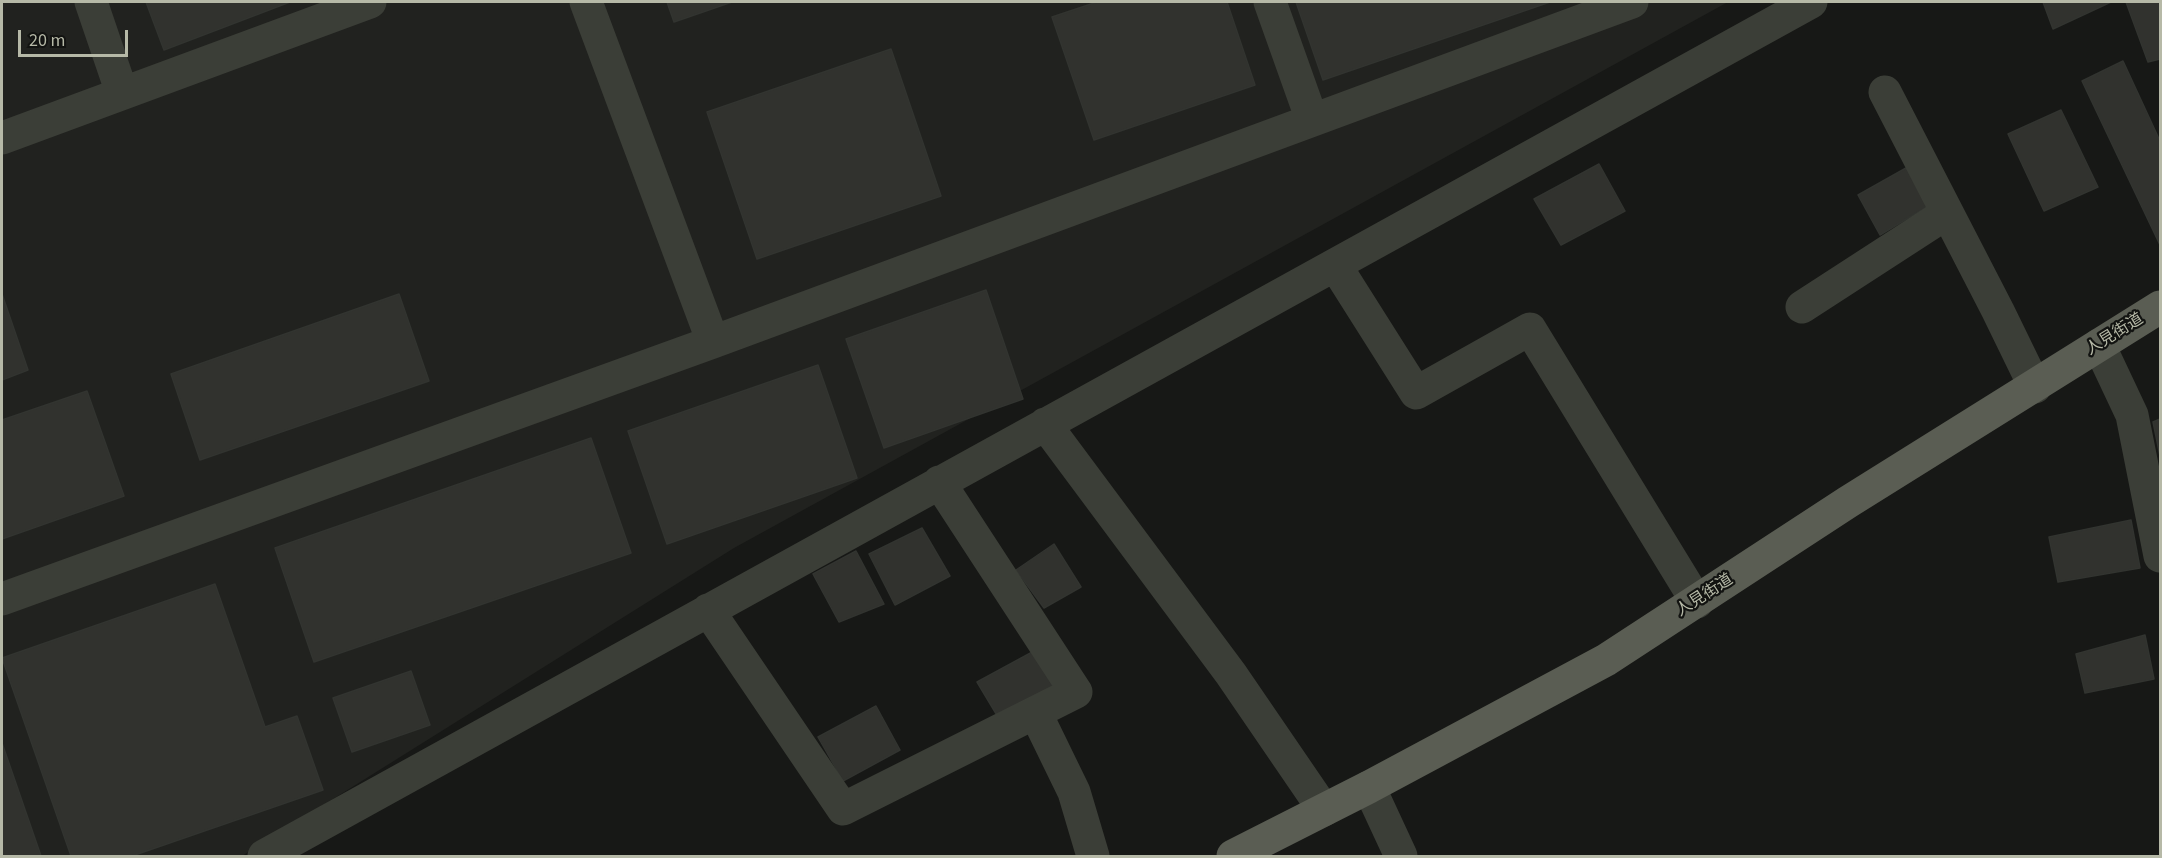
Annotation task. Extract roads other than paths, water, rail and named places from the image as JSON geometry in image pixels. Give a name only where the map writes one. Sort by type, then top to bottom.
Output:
[{"type":"main road","name":"人見街道","points":[[1233,856],[1369,787],[1606,660],[1848,502],[2160,307]]},
{"type":"street","points":[[91,2],[122,93]]},
{"type":"street","points":[[2,138],[370,2]]},
{"type":"street","points":[[586,2],[713,342]]},
{"type":"street","points":[[1270,2],[1312,120]]},
{"type":"street","points":[[2,599],[713,342],[1632,2]]},
{"type":"street","points":[[264,856],[1811,2]]},
{"type":"street","points":[[1885,92],[2035,387]]},
{"type":"street","points":[[1802,307],[1947,213]]},
{"type":"street","points":[[1335,265],[1416,393],[1530,329],[1696,602]]},
{"type":"street","points":[[2099,345],[2132,415],[2160,556]]},
{"type":"street","points":[[1045,424],[1231,674],[1324,810]]},
{"type":"street","points":[[708,610],[843,809],[1076,692],[939,482]]},
{"type":"street","points":[[1036,714],[1074,792],[1093,856]]},
{"type":"street","points":[[1369,787],[1401,856]]}]
